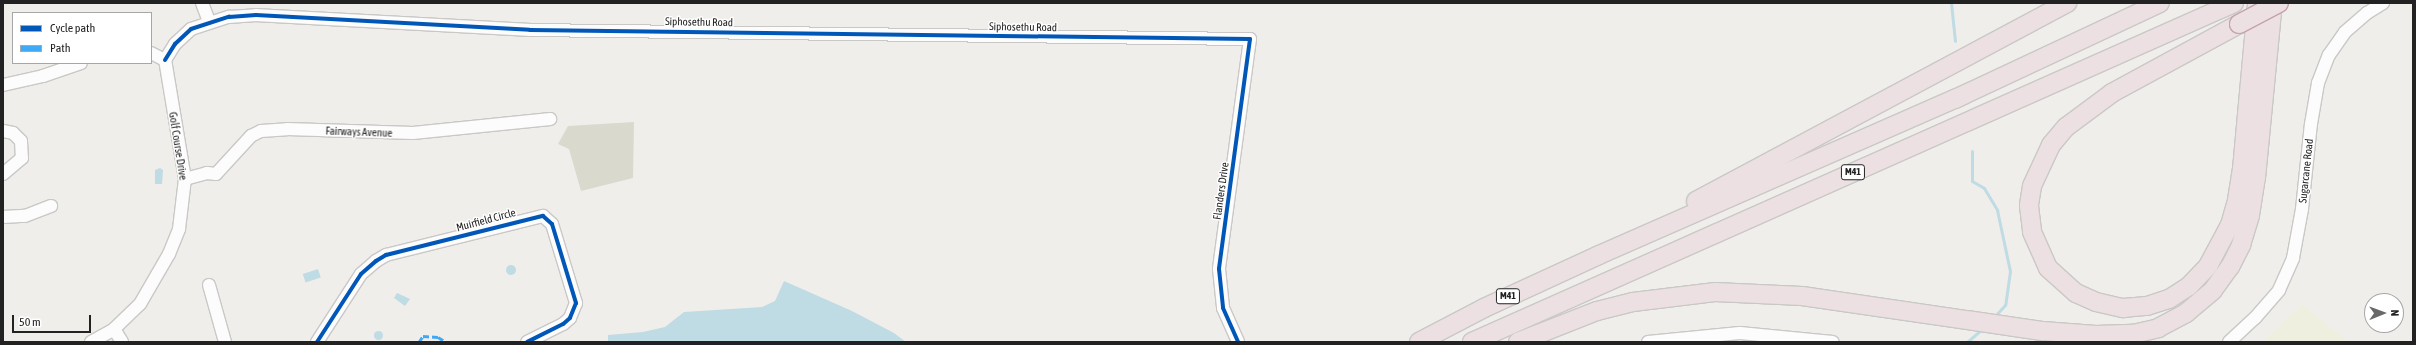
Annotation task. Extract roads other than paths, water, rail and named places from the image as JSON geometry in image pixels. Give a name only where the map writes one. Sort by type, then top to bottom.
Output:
[{"type":"highway","points":[[1599,255],[2067,3]]},
{"type":"highway","name":"M41","points":[[1419,342],[1484,308],[1599,255],[1955,99],[2160,3]]},
{"type":"highway","name":"M41","points":[[1472,342],[2234,3]]},
{"type":"highway","points":[[2257,3],[2242,169],[2237,200],[2230,225],[2208,266],[2189,286],[2169,299],[2147,306],[2123,308],[2096,302],[2076,293],[2048,268],[2038,250],[2032,232],[2029,206],[2032,186],[2051,145],[2066,127],[2112,93],[2239,24],[2279,3]]},
{"type":"highway","points":[[1518,342],[1590,314],[1626,304],[1715,292],[1802,296],[2043,331],[2081,334],[2133,334],[2158,328],[2186,313],[2213,290],[2230,267],[2241,245],[2250,215],[2256,178],[2273,3]]},
{"type":"street","points":[[202,3],[209,21]]},
{"type":"street","name":"Sugarcane Road","points":[[2229,342],[2255,318],[2278,290],[2293,258],[2302,209],[2312,117],[2318,83],[2329,56],[2346,32],[2383,3]]},
{"type":"street","name":"Siphosethu Road","points":[[165,60],[182,36],[209,21],[256,15],[530,30],[1250,39]]},
{"type":"street","name":"Flanders Drive","points":[[1238,342],[1223,308],[1219,269],[1250,39]]},
{"type":"street","points":[[152,54],[165,60]]},
{"type":"street","name":"Golf Course Drive","points":[[91,342],[114,329],[132,315],[169,254],[179,229],[185,179],[165,60]]},
{"type":"street","points":[[3,85],[43,76],[78,64]]},
{"type":"street","name":"Fairways Avenue","points":[[185,179],[207,174],[216,174],[251,136],[261,131],[286,129],[413,133],[550,119]]},
{"type":"street","points":[[3,131],[12,133],[21,141],[22,158],[3,174]]},
{"type":"street","points":[[3,217],[25,216],[51,206]]},
{"type":"street","name":"Muirfield Circle","points":[[317,342],[361,274],[376,261],[386,256],[543,216],[552,224],[576,303],[570,318],[563,324],[527,342]]},
{"type":"street","points":[[209,285],[225,342]]},
{"type":"street","points":[[114,329],[122,342]]},
{"type":"street","points":[[1648,342],[1740,333],[1833,342]]},
{"type":"water","points":[[160,168],[163,170],[162,184],[155,184],[155,170]]},
{"type":"water","points":[[509,265],[513,265],[515,266],[515,274],[509,275],[506,272],[506,268]]},
{"type":"water","points":[[318,269],[321,278],[306,283],[303,274]]},
{"type":"water","points":[[784,281],[852,311],[894,333],[906,342],[608,342],[608,335],[643,332],[665,327],[684,312],[762,307],[775,301]]},
{"type":"water","points":[[397,293],[410,299],[405,306],[394,298]]},
{"type":"water","points":[[378,330],[383,335],[378,340],[373,335]]},
{"type":"waterway","points":[[1951,3],[1955,41]]},
{"type":"waterway","points":[[1972,151],[1972,181],[1984,188],[1997,210],[2010,271],[2005,305],[1993,318]]},
{"type":"waterway","points":[[1967,342],[1982,329]]}]
